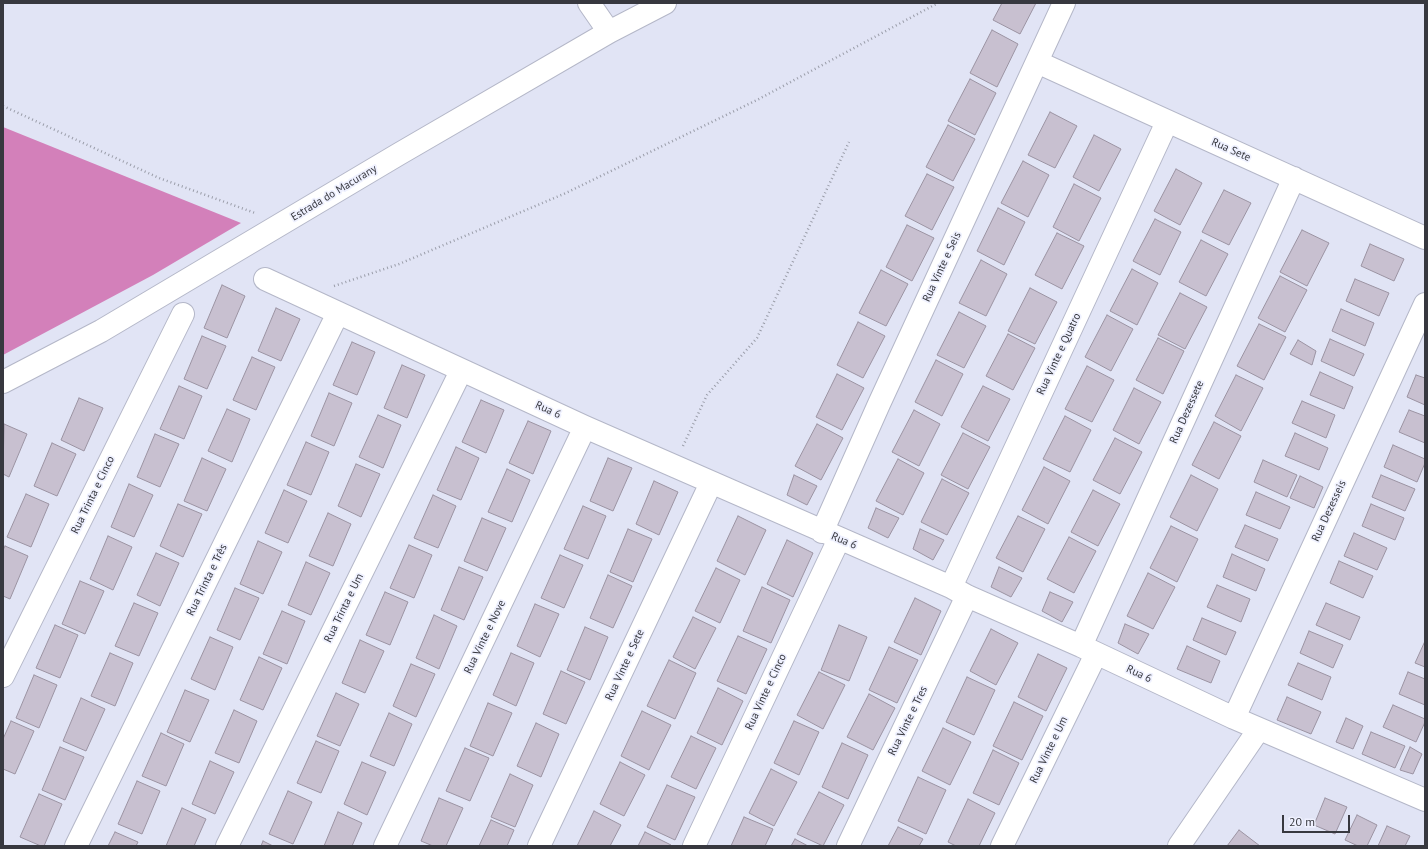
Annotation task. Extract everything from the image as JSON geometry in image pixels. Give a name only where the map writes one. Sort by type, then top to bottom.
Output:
[{"type":"street","points":[[589,3],[609,32]]},
{"type":"street","name":"Estrada do Macurany","points":[[3,382],[101,331],[399,154],[609,32],[665,3]]},
{"type":"street","name":"Rua Vinte e Seis","points":[[830,536],[879,404],[1064,3]]},
{"type":"street","name":"Rua Sete","points":[[1037,62],[1425,238]]},
{"type":"street","name":"Rua Vinte e Quatro","points":[[959,592],[1167,122]]},
{"type":"street","name":"Rua Dezessete","points":[[1088,650],[1294,178]]},
{"type":"street","name":"Rua 6","points":[[265,279],[585,428],[959,592],[1234,718],[1425,800]]},
{"type":"street","name":"Rua Dezesseis","points":[[1234,718],[1425,304]]},
{"type":"street","name":"Rua Trinta e Três","points":[[76,846],[338,313]]},
{"type":"street","name":"Rua Trinta e Cinco","points":[[3,676],[183,314]]},
{"type":"street","name":"Rua Trinta e Um","points":[[227,846],[461,371]]},
{"type":"street","name":"Rua Vinte e Nove","points":[[385,846],[585,428]]},
{"type":"street","name":"Rua Vinte e Sete","points":[[539,846],[711,483]]},
{"type":"street","name":"Rua Vinte e Cinco","points":[[694,846],[830,536]]},
{"type":"street","name":"Rua Vinte e Tres","points":[[848,846],[959,592]]},
{"type":"street","name":"Rua Vinte e Um","points":[[1002,846],[1088,650]]},
{"type":"street","points":[[1179,846],[1259,729]]},
{"type":"path","points":[[301,296],[399,264],[566,193],[758,100],[938,3]]},
{"type":"path","points":[[3,106],[159,178],[262,216]]},
{"type":"path","points":[[674,467],[707,395],[757,338],[849,142]]},
{"type":"shaded area","points":[[3,127],[241,223],[153,275],[3,355]]},
{"type":"building","points":[[1002,3],[1036,3],[1020,34],[993,20]]},
{"type":"building","points":[[992,30],[1018,44],[997,87],[970,73]]},
{"type":"building","points":[[970,79],[996,93],[975,135],[948,121]]},
{"type":"building","points":[[1050,112],[1077,126],[1055,168],[1028,155]]},
{"type":"building","points":[[948,125],[975,139],[953,181],[926,167]]},
{"type":"building","points":[[1094,135],[1121,149],[1099,191],[1073,177]]},
{"type":"building","points":[[1023,161],[1049,175],[1028,217],[1001,203]]},
{"type":"building","points":[[1176,169],[1202,183],[1180,225],[1154,211]]},
{"type":"building","points":[[927,174],[954,187],[932,230],[905,216]]},
{"type":"building","points":[[1074,184],[1101,198],[1079,241],[1053,227]]},
{"type":"building","points":[[1224,190],[1251,203],[1229,245],[1202,232]]},
{"type":"building","points":[[998,208],[1025,222],[1004,265],[977,251]]},
{"type":"building","points":[[1155,219],[1181,232],[1160,275],[1133,261]]},
{"type":"building","points":[[907,225],[934,238],[912,281],[886,267]]},
{"type":"building","points":[[1302,230],[1329,243],[1307,286],[1280,272]]},
{"type":"building","points":[[1057,233],[1084,246],[1062,289],[1035,275]]},
{"type":"building","points":[[1201,240],[1228,254],[1206,296],[1179,282]]},
{"type":"building","points":[[1370,244],[1404,259],[1394,281],[1361,266]]},
{"type":"building","points":[[981,260],[1007,274],[986,316],[959,303]]},
{"type":"building","points":[[1132,269],[1158,283],[1137,325],[1110,311]]},
{"type":"building","points":[[881,270],[908,284],[886,326],[859,313]]},
{"type":"building","points":[[1280,276],[1307,290],[1285,332],[1258,318]]},
{"type":"building","points":[[1355,279],[1389,293],[1379,316],[1346,301]]},
{"type":"building","points":[[222,285],[245,296],[227,338],[204,328]]},
{"type":"building","points":[[1030,288],[1057,302],[1035,344],[1008,331]]},
{"type":"building","points":[[1180,293],[1207,307],[1185,349],[1158,335]]},
{"type":"building","points":[[276,308],[300,319],[281,361],[258,351]]},
{"type":"building","points":[[1341,309],[1374,323],[1365,346],[1332,331]]},
{"type":"building","points":[[959,312],[986,326],[964,368],[937,355]]},
{"type":"building","points":[[1107,315],[1133,329],[1111,371],[1085,357]]},
{"type":"building","points":[[858,322],[885,336],[863,378],[837,365]]},
{"type":"building","points":[[1259,324],[1286,337],[1264,380],[1237,366]]},
{"type":"building","points":[[1008,334],[1035,348],[1013,390],[986,376]]},
{"type":"building","points":[[202,336],[226,346],[207,389],[184,379]]},
{"type":"building","points":[[1158,338],[1184,351],[1163,394],[1136,380]]},
{"type":"building","points":[[1330,339],[1364,354],[1354,376],[1321,361]]},
{"type":"building","points":[[1298,340],[1316,351],[1312,365],[1290,354]]},
{"type":"building","points":[[352,342],[375,352],[357,395],[333,385]]},
{"type":"building","points":[[252,357],[275,367],[256,410],[233,400]]},
{"type":"building","points":[[936,360],[963,374],[942,416],[915,402]]},
{"type":"building","points":[[402,365],[425,375],[407,418],[384,408]]},
{"type":"building","points":[[1087,366],[1114,380],[1092,422],[1065,409]]},
{"type":"building","points":[[1320,372],[1353,387],[1344,409],[1310,395]]},
{"type":"building","points":[[837,374],[864,388],[842,430],[816,417]]},
{"type":"building","points":[[1236,375],[1263,388],[1241,431],[1215,416]]},
{"type":"building","points":[[1416,375],[1425,378],[1425,405],[1407,397]]},
{"type":"building","points":[[179,386],[202,396],[184,439],[160,429]]},
{"type":"building","points":[[983,386],[1010,399],[988,441],[961,427]]},
{"type":"building","points":[[1134,388],[1161,402],[1139,444],[1113,430]]},
{"type":"building","points":[[329,393],[352,403],[334,446],[311,436]]},
{"type":"building","points":[[79,398],[103,408],[84,451],[61,440]]},
{"type":"building","points":[[481,400],[504,410],[486,453],[462,442]]},
{"type":"building","points":[[1302,401],[1335,415],[1326,438],[1292,423]]},
{"type":"building","points":[[227,409],[250,419],[232,462],[208,451]]},
{"type":"building","points":[[914,410],[940,424],[919,466],[892,452]]},
{"type":"building","points":[[1409,410],[1425,416],[1425,443],[1399,432]]},
{"type":"building","points":[[378,415],[401,425],[383,468],[359,457]]},
{"type":"building","points":[[1065,416],[1091,430],[1070,472],[1043,459]]},
{"type":"building","points":[[528,421],[551,431],[533,474],[509,463]]},
{"type":"building","points":[[1214,422],[1241,436],[1219,479],[1192,465]]},
{"type":"building","points":[[4,424],[27,434],[9,477],[3,474]]},
{"type":"building","points":[[817,424],[843,438],[821,480],[795,466]]},
{"type":"building","points":[[963,433],[990,447],[968,489],[941,475]]},
{"type":"building","points":[[1295,433],[1328,448],[1319,470],[1285,456]]},
{"type":"building","points":[[155,434],[179,444],[160,487],[137,477]]},
{"type":"building","points":[[1115,438],[1142,452],[1120,494],[1093,480]]},
{"type":"building","points":[[306,442],[329,452],[311,495],[287,485]]},
{"type":"building","points":[[52,443],[76,454],[57,496],[34,486]]},
{"type":"building","points":[[1393,445],[1425,459],[1425,463],[1417,482],[1384,467]]},
{"type":"building","points":[[456,447],[479,458],[461,500],[437,490]]},
{"type":"building","points":[[202,458],[226,469],[207,511],[184,501]]},
{"type":"building","points":[[608,458],[632,468],[613,511],[590,501]]},
{"type":"building","points":[[898,459],[924,473],[903,515],[876,501]]},
{"type":"building","points":[[1263,460],[1297,475],[1287,497],[1254,482]]},
{"type":"building","points":[[356,464],[380,474],[361,517],[338,506]]},
{"type":"building","points":[[1044,467],[1070,481],[1048,524],[1022,510]]},
{"type":"building","points":[[507,469],[530,480],[512,522],[488,512]]},
{"type":"building","points":[[794,475],[817,486],[807,505],[787,495]]},
{"type":"building","points":[[1191,475],[1218,489],[1197,531],[1170,517]]},
{"type":"building","points":[[1381,475],[1415,489],[1405,511],[1372,497]]},
{"type":"building","points":[[1300,476],[1323,487],[1314,508],[1290,498]]},
{"type":"building","points":[[942,479],[969,493],[947,535],[921,522]]},
{"type":"building","points":[[654,481],[678,492],[659,535],[636,524]]},
{"type":"building","points":[[129,484],[153,495],[134,537],[111,527]]},
{"type":"building","points":[[284,490],[307,501],[288,543],[265,533]]},
{"type":"building","points":[[1093,490],[1120,504],[1098,546],[1071,532]]},
{"type":"building","points":[[1256,492],[1290,507],[1280,529],[1246,515]]},
{"type":"building","points":[[26,494],[49,504],[31,547],[7,537]]},
{"type":"building","points":[[433,495],[456,506],[438,548],[414,538]]},
{"type":"building","points":[[178,504],[202,514],[183,557],[160,546]]},
{"type":"building","points":[[1371,504],[1404,518],[1395,540],[1362,526]]},
{"type":"building","points":[[583,506],[606,516],[588,559],[564,549]]},
{"type":"building","points":[[876,508],[899,518],[888,538],[868,528]]},
{"type":"building","points":[[328,513],[351,524],[333,566],[309,556]]},
{"type":"building","points":[[738,516],[766,530],[745,575],[717,561]]},
{"type":"building","points":[[1018,516],[1045,529],[1023,572],[996,558]]},
{"type":"building","points":[[482,518],[506,528],[487,571],[464,561]]},
{"type":"building","points":[[1245,525],[1278,539],[1268,561],[1235,547]]},
{"type":"building","points":[[1171,526],[1198,539],[1177,582],[1150,568]]},
{"type":"building","points":[[628,529],[652,539],[633,582],[610,572]]},
{"type":"building","points":[[920,529],[944,540],[933,560],[913,549]]},
{"type":"building","points":[[1354,533],[1387,548],[1377,570],[1344,556]]},
{"type":"building","points":[[108,536],[132,547],[113,590],[90,579]]},
{"type":"building","points":[[1069,537],[1096,551],[1074,593],[1047,579]]},
{"type":"building","points":[[787,540],[813,553],[793,597],[767,584]]},
{"type":"building","points":[[258,541],[282,552],[263,594],[240,584]]},
{"type":"building","points":[[409,545],[432,555],[414,598],[390,588]]},
{"type":"building","points":[[5,546],[28,556],[10,599],[3,596],[3,550]]},
{"type":"building","points":[[156,553],[179,563],[160,606],[137,595]]},
{"type":"building","points":[[1232,554],[1265,569],[1256,591],[1223,577]]},
{"type":"building","points":[[560,555],[583,565],[564,608],[541,598]]},
{"type":"building","points":[[1339,561],[1373,576],[1363,598],[1330,583]]},
{"type":"building","points":[[306,562],[330,573],[311,615],[288,605]]},
{"type":"building","points":[[459,567],[483,577],[464,620],[441,610]]},
{"type":"building","points":[[999,567],[1022,578],[1011,597],[991,587]]},
{"type":"building","points":[[716,568],[740,580],[720,623],[695,611]]},
{"type":"building","points":[[1148,573],[1175,587],[1153,629],[1127,616]]},
{"type":"building","points":[[608,575],[632,586],[613,628],[590,618]]},
{"type":"building","points":[[80,581],[104,591],[85,634],[62,624]]},
{"type":"building","points":[[1217,585],[1250,599],[1241,622],[1207,607]]},
{"type":"building","points":[[762,587],[790,600],[771,643],[743,631]]},
{"type":"building","points":[[235,588],[259,598],[240,640],[217,630]]},
{"type":"building","points":[[385,592],[408,602],[390,645],[366,635]]},
{"type":"building","points":[[1050,592],[1073,602],[1062,622],[1042,611]]},
{"type":"building","points":[[915,598],[941,611],[921,655],[894,642]]},
{"type":"building","points":[[134,603],[158,613],[139,656],[115,646]]},
{"type":"building","points":[[1326,603],[1360,617],[1350,640],[1316,625]]},
{"type":"building","points":[[535,604],[559,614],[540,657],[517,646]]},
{"type":"building","points":[[282,611],[305,621],[287,664],[263,654]]},
{"type":"building","points":[[434,615],[457,626],[439,669],[416,658]]},
{"type":"building","points":[[693,617],[716,628],[695,669],[673,657]]},
{"type":"building","points":[[1202,618],[1236,632],[1226,655],[1193,640]]},
{"type":"building","points":[[1125,624],[1149,634],[1138,654],[1118,643]]},
{"type":"building","points":[[55,625],[78,635],[60,678],[36,668]]},
{"type":"building","points":[[839,625],[867,637],[849,681],[821,670]]},
{"type":"building","points":[[585,627],[608,637],[590,680],[567,670]]},
{"type":"building","points":[[991,629],[1018,643],[996,685],[970,671]]},
{"type":"building","points":[[1309,631],[1343,645],[1333,668],[1300,653]]},
{"type":"building","points":[[738,636],[767,649],[746,694],[717,681]]},
{"type":"building","points":[[210,637],[233,647],[215,690],[191,679]]},
{"type":"building","points":[[360,640],[384,651],[365,693],[342,683]]},
{"type":"building","points":[[1425,641],[1425,667],[1415,663]]},
{"type":"building","points":[[1187,646],[1220,661],[1211,683],[1177,669]]},
{"type":"building","points":[[889,647],[918,660],[897,703],[869,690]]},
{"type":"building","points":[[110,653],[133,663],[115,706],[91,696]]},
{"type":"building","points":[[511,653],[534,663],[516,706],[493,695]]},
{"type":"building","points":[[1038,654],[1067,668],[1046,711],[1018,697]]},
{"type":"building","points":[[259,657],[282,668],[263,710],[240,700]]},
{"type":"building","points":[[669,660],[696,673],[675,719],[647,706]]},
{"type":"building","points":[[1298,663],[1331,677],[1322,700],[1288,685]]},
{"type":"building","points":[[411,664],[435,674],[416,717],[393,706]]},
{"type":"building","points":[[561,671],[585,682],[566,724],[543,714]]},
{"type":"building","points":[[819,672],[845,685],[823,729],[797,715]]},
{"type":"building","points":[[1408,672],[1425,679],[1425,705],[1399,694]]},
{"type":"building","points":[[34,675],[57,685],[39,728],[16,718]]},
{"type":"building","points":[[967,677],[995,690],[974,735],[946,722]]},
{"type":"building","points":[[718,688],[743,701],[722,745],[697,733]]},
{"type":"building","points":[[185,690],[209,700],[190,742],[167,732]]},
{"type":"building","points":[[336,693],[359,704],[340,746],[317,736]]},
{"type":"building","points":[[869,694],[895,708],[873,750],[847,737]]},
{"type":"building","points":[[1287,697],[1321,712],[1311,734],[1277,720]]},
{"type":"building","points":[[81,698],[105,709],[86,751],[63,741]]},
{"type":"building","points":[[1014,702],[1043,716],[1022,760],[993,746]]},
{"type":"building","points":[[488,703],[512,713],[493,756],[470,746]]},
{"type":"building","points":[[1393,705],[1425,719],[1416,742],[1383,727]]},
{"type":"building","points":[[234,710],[257,721],[239,763],[215,753]]},
{"type":"building","points":[[642,711],[671,725],[649,770],[621,756]]},
{"type":"building","points":[[389,713],[412,724],[394,766],[370,756]]},
{"type":"building","points":[[1346,718],[1363,726],[1353,749],[1336,742]]},
{"type":"building","points":[[11,721],[34,731],[15,774],[3,769],[3,739]]},
{"type":"building","points":[[794,721],[819,732],[799,775],[774,763]]},
{"type":"building","points":[[536,723],[559,734],[541,777],[517,766]]},
{"type":"building","points":[[943,728],[971,742],[950,785],[922,771]]},
{"type":"building","points":[[1371,732],[1405,746],[1395,768],[1362,754]]},
{"type":"building","points":[[161,733],[184,744],[166,786],[142,776]]},
{"type":"building","points":[[691,736],[716,748],[696,789],[671,777]]},
{"type":"building","points":[[316,741],[339,751],[321,793],[297,783]]},
{"type":"building","points":[[842,743],[868,755],[848,799],[822,787]]},
{"type":"building","points":[[60,747],[84,757],[65,800],[42,790]]},
{"type":"building","points":[[1410,747],[1422,754],[1413,774],[1400,770]]},
{"type":"building","points":[[465,748],[489,758],[470,801],[446,791]]},
{"type":"building","points":[[993,750],[1019,763],[999,805],[973,793]]},
{"type":"building","points":[[210,761],[234,772],[215,814],[192,804]]},
{"type":"building","points":[[362,762],[386,772],[367,815],[344,804]]},
{"type":"building","points":[[620,762],[645,775],[624,816],[600,804]]},
{"type":"building","points":[[771,769],[797,782],[774,826],[749,813]]},
{"type":"building","points":[[510,774],[533,785],[515,827],[491,817]]},
{"type":"building","points":[[918,777],[946,790],[926,834],[898,821]]},
{"type":"building","points":[[137,781],[160,791],[142,834],[118,824]]},
{"type":"building","points":[[667,785],[695,797],[675,840],[647,827]]},
{"type":"building","points":[[288,791],[312,802],[293,844],[269,834]]},
{"type":"building","points":[[819,792],[844,805],[823,846],[797,834]]},
{"type":"building","points":[[39,794],[62,804],[44,846],[20,837]]},
{"type":"building","points":[[439,798],[463,808],[446,846],[433,846],[421,841]]},
{"type":"building","points":[[1325,798],[1347,807],[1335,834],[1314,825]]},
{"type":"building","points":[[968,799],[995,813],[979,846],[956,846],[948,842]]},
{"type":"building","points":[[182,808],[206,819],[194,846],[166,846]]},
{"type":"building","points":[[594,811],[621,825],[610,846],[577,846]]},
{"type":"building","points":[[338,812],[362,823],[352,846],[324,846]]},
{"type":"building","points":[[1357,815],[1377,825],[1367,846],[1358,846],[1345,840]]},
{"type":"building","points":[[744,817],[773,829],[765,846],[731,846]]},
{"type":"building","points":[[491,820],[514,830],[507,846],[479,846]]},
{"type":"building","points":[[1387,826],[1410,836],[1405,846],[1378,846]]},
{"type":"building","points":[[898,827],[923,839],[919,846],[888,846]]},
{"type":"building","points":[[1239,830],[1260,846],[1227,846]]},
{"type":"building","points":[[115,832],[138,842],[136,846],[108,846]]},
{"type":"building","points":[[645,832],[671,845],[638,846]]},
{"type":"building","points":[[795,839],[808,846],[791,846]]},
{"type":"building","points":[[263,841],[273,846],[261,846]]}]
